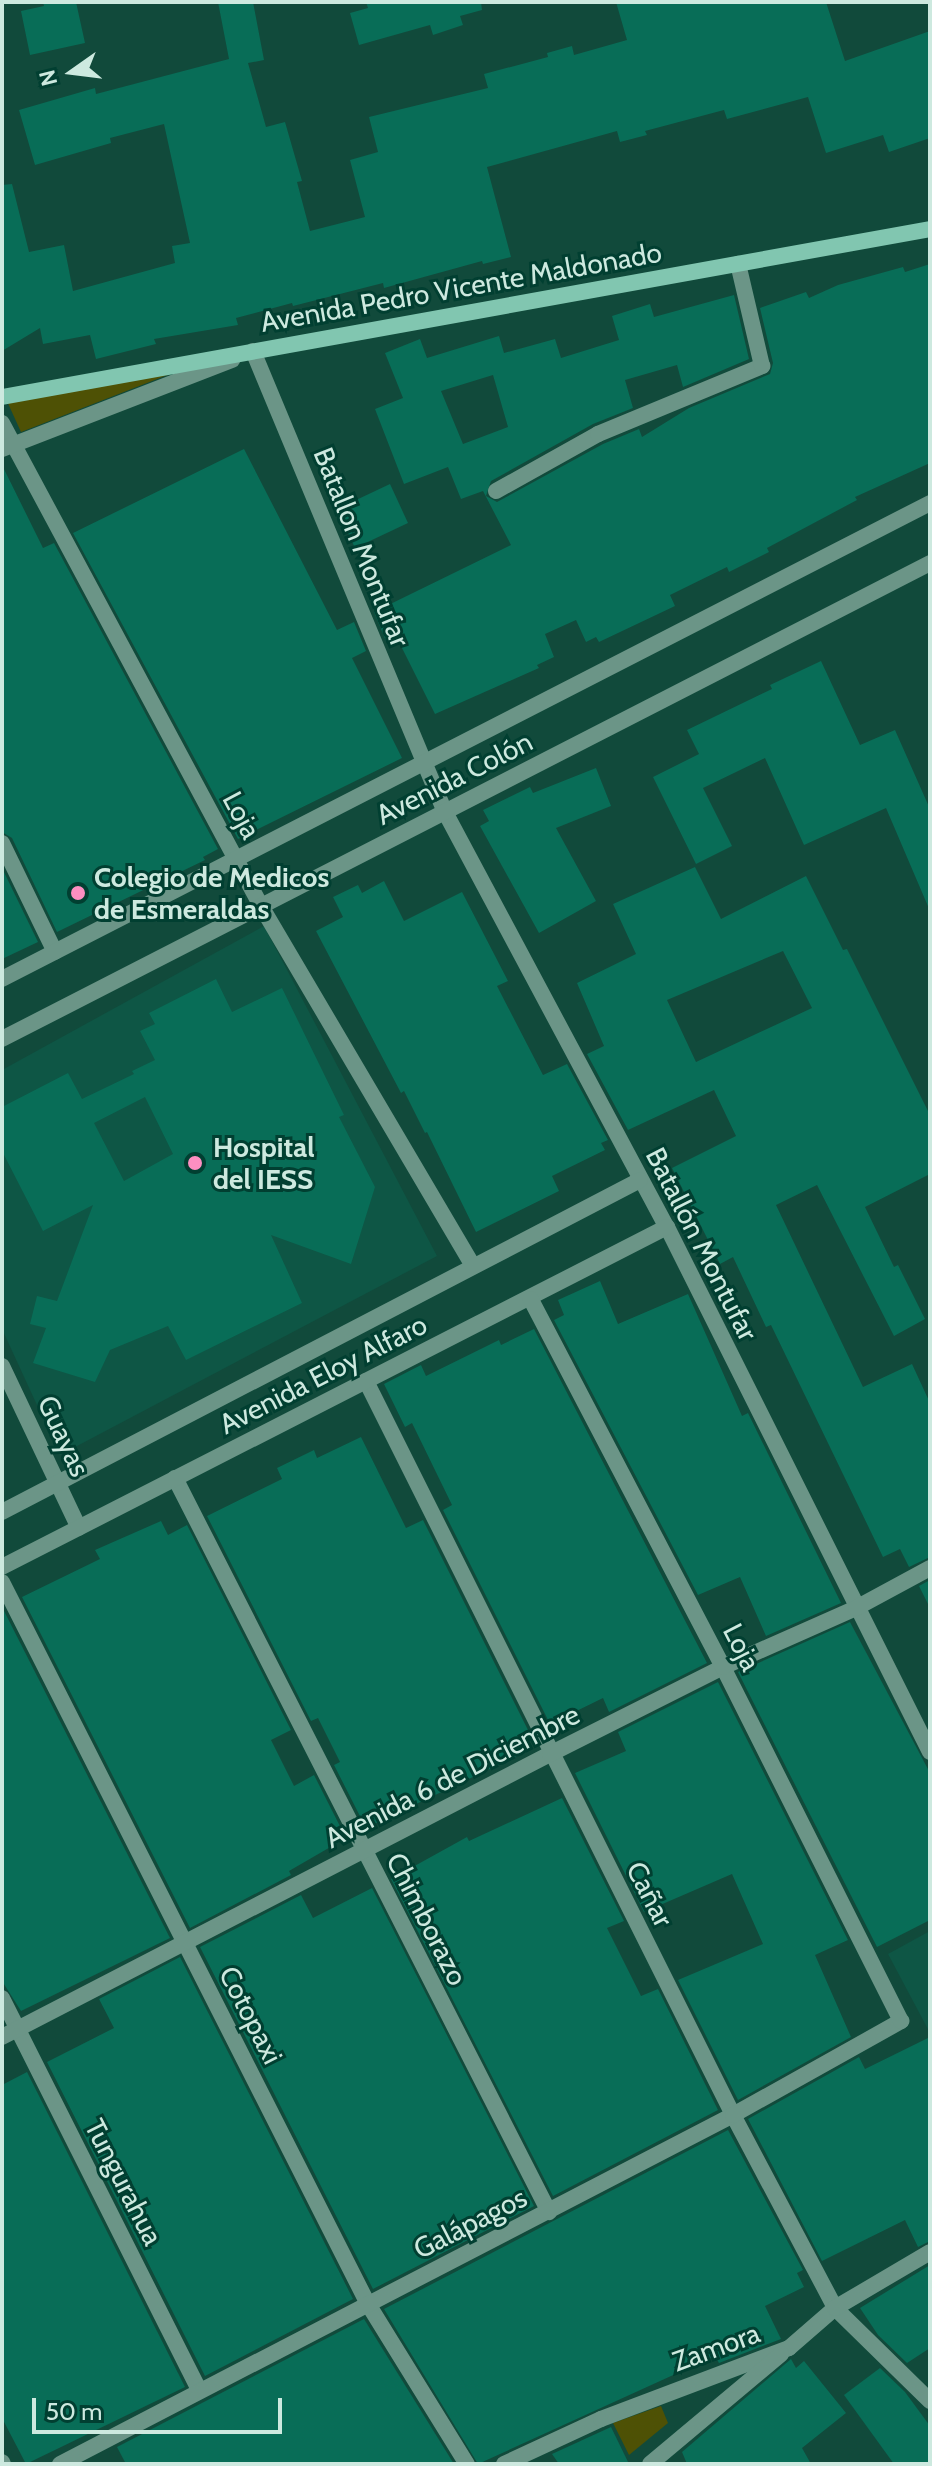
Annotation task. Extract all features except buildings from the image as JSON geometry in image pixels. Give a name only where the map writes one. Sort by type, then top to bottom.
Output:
[{"type":"main road","name":"Avenida Pedro Vicente Maldonado","points":[[2,397],[930,229]]},
{"type":"street","points":[[496,491],[598,434],[762,366],[738,264]]},
{"type":"street","points":[[8,446],[253,351]]},
{"type":"street","name":"Batallon Montufar","points":[[253,351],[423,763]]},
{"type":"street","name":"Loja","points":[[2,423],[8,446],[261,906],[473,1266]]},
{"type":"street","name":"Avenida Colón","points":[[2,979],[930,503]]},
{"type":"street","name":"Avenida Colón","points":[[2,1039],[930,563]]},
{"type":"street","name":"Batallón Montufar","points":[[423,763],[445,812],[667,1227],[930,1752]]},
{"type":"street","points":[[2,843],[55,952]]},
{"type":"street","name":"Avenida Eloy Alfaro","points":[[2,1512],[640,1180]]},
{"type":"street","name":"Avenida Eloy Alfaro","points":[[2,1567],[667,1227]]},
{"type":"street","name":"Loja","points":[[531,1299],[723,1667],[901,2021]]},
{"type":"street","name":"Guayas","points":[[2,1366],[79,1528]]},
{"type":"street","name":"Cañar","points":[[366,1381],[550,1754],[733,2115],[835,2308],[930,2401]]},
{"type":"street","name":"Chimborazo","points":[[175,1478],[362,1851],[549,2212]]},
{"type":"street","name":"Avenida 6 de Diciembre","points":[[2,2037],[550,1754],[723,1667],[856,1608],[930,1568]]},
{"type":"street","name":"Cotopaxi","points":[[2,1582],[368,2304],[467,2464]]},
{"type":"street","name":"Tungurahua","points":[[2,1998],[199,2389]]},
{"type":"street","name":"Galápagos","points":[[60,2464],[199,2389],[549,2212],[733,2115],[901,2021]]},
{"type":"street","name":"Zamora","points":[[504,2464],[628,2408],[789,2348],[835,2308],[930,2252]]},
{"type":"street","points":[[650,2464],[789,2348]]},
{"type":"shaded area","points":[[170,374],[21,432],[6,399]]},
{"type":"shaded area","name":"Hospital del IESS","points":[[264,926],[437,1256],[60,1455],[2,1329],[2,1070]]},
{"type":"shaded area","points":[[930,1931],[930,2033],[888,1954]]},
{"type":"shaded area","points":[[661,2406],[668,2423],[629,2455],[613,2423]]},
{"type":"place","name":"Colegio de Medicos de Esmeraldas","points":[[78,893]]},
{"type":"place","name":"Hospital del IESS","points":[[195,1163]]}]
